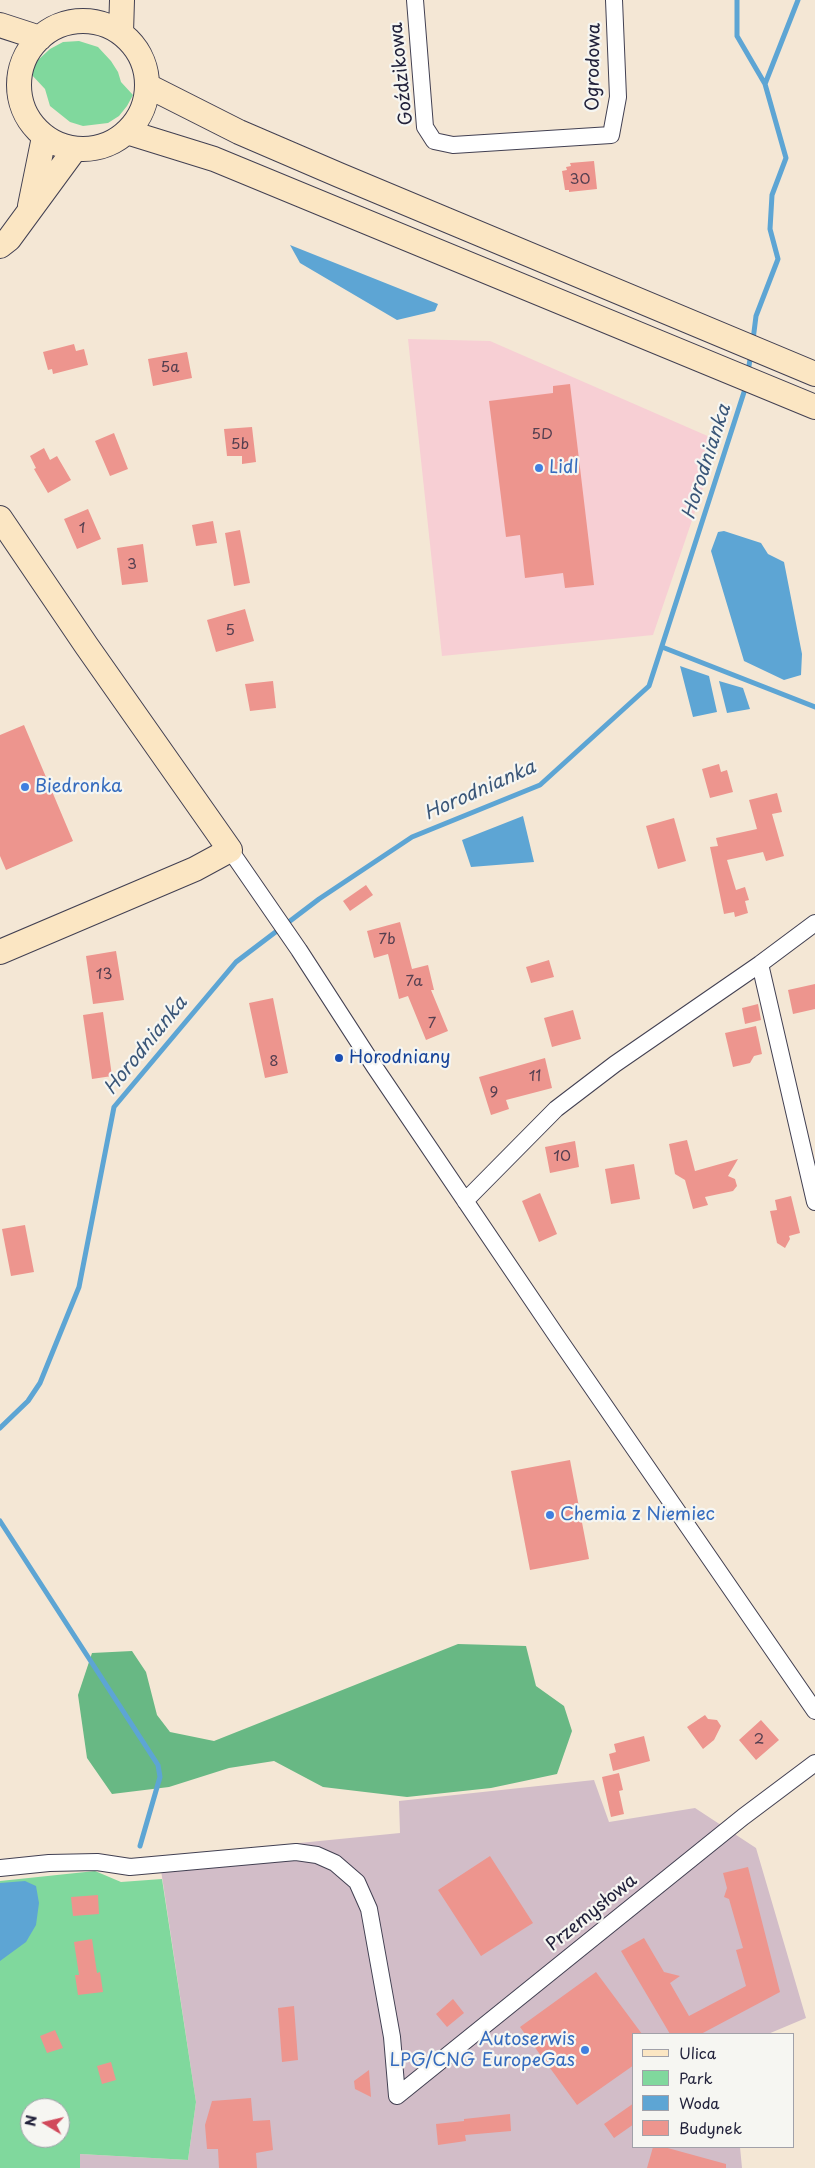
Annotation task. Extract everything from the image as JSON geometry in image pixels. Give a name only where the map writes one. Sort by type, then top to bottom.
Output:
[{"type":"main road","points":[[92,22],[107,0]]},
{"type":"main road","points":[[121,33],[122,0]]},
{"type":"main road","points":[[77,21],[107,26],[121,33],[132,43],[146,71],[148,86],[145,103],[138,119],[127,132],[112,143],[94,149],[75,149],[59,145],[44,136],[30,122],[10,78],[22,67],[29,51],[40,38],[64,24],[77,21]]},
{"type":"main road","points":[[0,25],[40,38]]},
{"type":"main road","points":[[148,86],[239,132],[815,374]]},
{"type":"main road","points":[[127,132],[214,158],[815,407]]},
{"type":"main road","points":[[29,211],[44,136]]},
{"type":"main road","points":[[0,246],[9,239],[75,149]]},
{"type":"main road","points":[[0,518],[86,645],[230,850],[195,869],[0,952]]},
{"type":"street","name":"Goździkowa","points":[[416,0],[425,127],[434,141],[453,145],[611,135]]},
{"type":"street","name":"Ogrodowa","points":[[611,135],[618,97],[614,0]]},
{"type":"street","points":[[230,850],[299,950],[465,1201],[815,1711]]},
{"type":"street","points":[[465,1201],[556,1109],[615,1064],[760,964],[815,923]]},
{"type":"street","points":[[760,964],[815,1202]]},
{"type":"street","name":"Przemysłowa","points":[[0,1868],[49,1863],[97,1862],[130,1867],[296,1852],[317,1855],[335,1863],[357,1882],[369,1908],[392,2037],[396,2096],[742,1817],[815,1763]]},
{"type":"shaded area","points":[[408,339],[490,341],[719,441],[653,635],[442,656]]},
{"type":"shaded area","points":[[594,1780],[609,1822],[695,1808],[756,1848],[806,2018],[770,2033],[632,2033],[632,2148],[740,2148],[742,2168],[80,2168],[80,2154],[188,2160],[196,2102],[159,1857],[400,1833],[399,1801]]},
{"type":"green space","points":[[79,41],[98,47],[111,61],[118,72],[121,82],[133,95],[119,116],[108,123],[83,126],[70,122],[50,106],[45,89],[30,73],[38,60],[50,49],[63,42]]},
{"type":"green space","points":[[458,1644],[526,1646],[536,1686],[564,1706],[572,1731],[557,1774],[491,1788],[407,1797],[323,1787],[274,1761],[229,1768],[169,1787],[112,1794],[87,1758],[78,1695],[92,1653],[132,1651],[146,1672],[157,1715],[170,1732],[214,1741]]},
{"type":"green space","points":[[95,1871],[121,1882],[162,1879],[196,2102],[188,2160],[80,2154],[80,2168],[0,2168],[0,1881]]},
{"type":"water","points":[[290,245],[438,304],[435,311],[397,320],[300,263]]},
{"type":"water","points":[[724,531],[761,543],[768,554],[784,562],[802,654],[801,675],[784,680],[744,661],[711,551],[718,532]]},
{"type":"water","points":[[680,666],[709,676],[717,712],[693,717]]},
{"type":"water","points":[[719,681],[743,688],[750,709],[727,713]]},
{"type":"water","points":[[523,816],[534,862],[471,867],[462,840]]},
{"type":"water","points":[[25,1881],[36,1886],[39,1903],[36,1925],[26,1942],[0,1961],[0,1883]]},
{"type":"building","points":[[594,161],[597,189],[569,192],[569,190],[565,190],[562,171],[567,170],[566,167],[571,166],[570,163]]},
{"type":"building","points":[[74,344],[76,351],[84,349],[88,365],[53,374],[52,369],[48,370],[43,352]]},
{"type":"building","points":[[187,352],[192,378],[153,386],[148,359]]},
{"type":"building","name":"Lidl","points":[[570,384],[594,585],[565,588],[563,573],[525,578],[520,535],[506,537],[489,401],[553,393],[553,386]]},
{"type":"building","points":[[252,427],[256,462],[242,464],[242,456],[227,456],[224,429]]},
{"type":"building","points":[[114,433],[128,469],[110,476],[95,441]]},
{"type":"building","points":[[44,448],[50,460],[57,456],[71,480],[48,493],[34,469],[36,468],[30,456]]},
{"type":"building","points":[[88,509],[101,539],[77,549],[64,519]]},
{"type":"building","points":[[213,521],[217,543],[196,546],[192,525]]},
{"type":"building","points":[[240,530],[250,583],[234,586],[225,533]]},
{"type":"building","points":[[143,544],[148,582],[122,585],[117,548]]},
{"type":"building","points":[[245,609],[254,641],[216,652],[207,620]]},
{"type":"building","points":[[273,681],[276,708],[250,711],[245,684]]},
{"type":"building","name":"Biedronka","points":[[24,725],[73,841],[6,870],[0,856],[0,735]]},
{"type":"building","points":[[719,764],[721,772],[727,770],[733,792],[710,798],[702,769]]},
{"type":"building","points":[[777,793],[782,812],[772,814],[784,856],[766,861],[763,852],[727,860],[736,890],[745,887],[749,900],[745,901],[748,913],[735,917],[734,912],[724,914],[710,847],[718,846],[716,838],[757,829],[749,800]]},
{"type":"building","points":[[674,818],[686,861],[658,869],[646,826]]},
{"type":"building","points":[[366,885],[373,895],[350,911],[343,901]]},
{"type":"building","points":[[400,922],[412,969],[428,965],[434,990],[431,990],[448,1031],[426,1040],[408,996],[399,999],[388,954],[374,958],[367,931]]},
{"type":"building","points":[[116,951],[124,1000],[93,1004],[86,956]]},
{"type":"building","points":[[549,960],[554,977],[531,983],[526,967]]},
{"type":"building","points":[[815,984],[815,1009],[793,1014],[788,990]]},
{"type":"building","points":[[273,998],[288,1073],[265,1078],[249,1003]]},
{"type":"building","points":[[758,1004],[761,1020],[745,1024],[742,1008]]},
{"type":"building","points":[[573,1010],[581,1039],[552,1047],[544,1018]]},
{"type":"building","points":[[103,1012],[112,1076],[92,1079],[83,1015]]},
{"type":"building","points":[[756,1026],[762,1054],[754,1056],[750,1063],[733,1067],[725,1033]]},
{"type":"building","points":[[545,1058],[552,1088],[506,1100],[509,1109],[491,1115],[479,1077]]},
{"type":"building","points":[[687,1140],[695,1171],[738,1159],[728,1176],[735,1179],[737,1186],[733,1191],[705,1197],[708,1205],[693,1209],[685,1180],[675,1174],[669,1144]]},
{"type":"building","points":[[575,1141],[579,1167],[550,1173],[545,1147]]},
{"type":"building","points":[[634,1164],[640,1199],[611,1204],[605,1169]]},
{"type":"building","points":[[540,1193],[557,1234],[539,1242],[522,1201]]},
{"type":"building","points":[[791,1196],[800,1233],[789,1236],[790,1239],[785,1248],[777,1243],[770,1211],[777,1210],[775,1200]]},
{"type":"building","points":[[25,1225],[34,1272],[11,1276],[2,1229]]},
{"type":"building","name":"Chemia z Niemiec","points":[[570,1460],[589,1559],[530,1570],[511,1471]]},
{"type":"building","points":[[705,1715],[708,1719],[717,1720],[721,1726],[714,1740],[703,1749],[687,1727]]},
{"type":"building","points":[[761,1720],[779,1740],[756,1760],[739,1740]]},
{"type":"building","points":[[644,1736],[650,1761],[613,1771],[609,1754],[616,1752],[614,1744]]},
{"type":"building","points":[[619,1773],[623,1790],[619,1791],[624,1814],[611,1817],[602,1777]]},
{"type":"building","points":[[490,1856],[533,1923],[481,1956],[438,1890]]},
{"type":"building","points":[[748,1867],[780,1992],[703,2033],[669,2033],[621,1951],[644,1938],[664,1972],[680,1976],[670,1983],[689,2016],[746,1986],[736,1950],[743,1948],[729,1899],[724,1897],[727,1888],[723,1873]]},
{"type":"building","points":[[98,1895],[99,1914],[73,1916],[71,1897]]},
{"type":"building","points":[[92,1939],[97,1973],[100,1972],[103,1992],[78,1995],[75,1975],[79,1975],[74,1942]]},
{"type":"building","name":"Autoserwis LPG/CNG EuropeGas","points":[[596,1972],[641,2033],[632,2033],[632,2066],[577,2105],[520,2027]]},
{"type":"building","points":[[453,1999],[464,2013],[447,2027],[436,2014]]},
{"type":"building","points":[[294,2006],[298,2060],[282,2062],[278,2008]]},
{"type":"building","points":[[55,2030],[63,2048],[47,2053],[40,2036]]},
{"type":"building","points":[[111,2062],[116,2080],[102,2084],[97,2066]]},
{"type":"building","points":[[369,2070],[371,2097],[355,2089],[354,2081]]},
{"type":"building","points":[[251,2098],[253,2121],[270,2120],[273,2150],[256,2153],[257,2168],[219,2168],[218,2149],[207,2149],[205,2125],[212,2101]]},
{"type":"building","points":[[632,2104],[632,2125],[614,2138],[604,2124]]},
{"type":"building","points":[[510,2114],[511,2131],[465,2135],[466,2141],[438,2145],[436,2124]]},
{"type":"building","points":[[653,2148],[668,2148],[726,2164],[726,2168],[647,2168]]},
{"type":"waterway","name":"Horodnianka","points":[[737,0],[737,36],[765,84],[786,158],[772,195],[770,229],[778,259],[756,316],[753,340]]},
{"type":"waterway","points":[[765,84],[798,0]]},
{"type":"waterway","name":"Horodnianka","points":[[748,372],[751,353]]},
{"type":"waterway","name":"Horodnianka","points":[[0,1428],[28,1401],[40,1383],[79,1287],[114,1107],[236,962],[319,899],[412,837],[540,785],[649,686],[746,386]]},
{"type":"waterway","points":[[662,647],[815,707]]},
{"type":"waterway","points":[[0,1521],[158,1765],[160,1777],[140,1846]]},
{"type":"place","name":"Lidl","points":[[539,468]]},
{"type":"place","name":"Biedronka","points":[[25,787]]},
{"type":"place","name":"Horodniany","points":[[339,1058]]},
{"type":"place","name":"Chemia z Niemiec","points":[[550,1515]]},
{"type":"place","name":"Autoserwis LPG/CNG EuropeGas","points":[[585,2050]]}]
